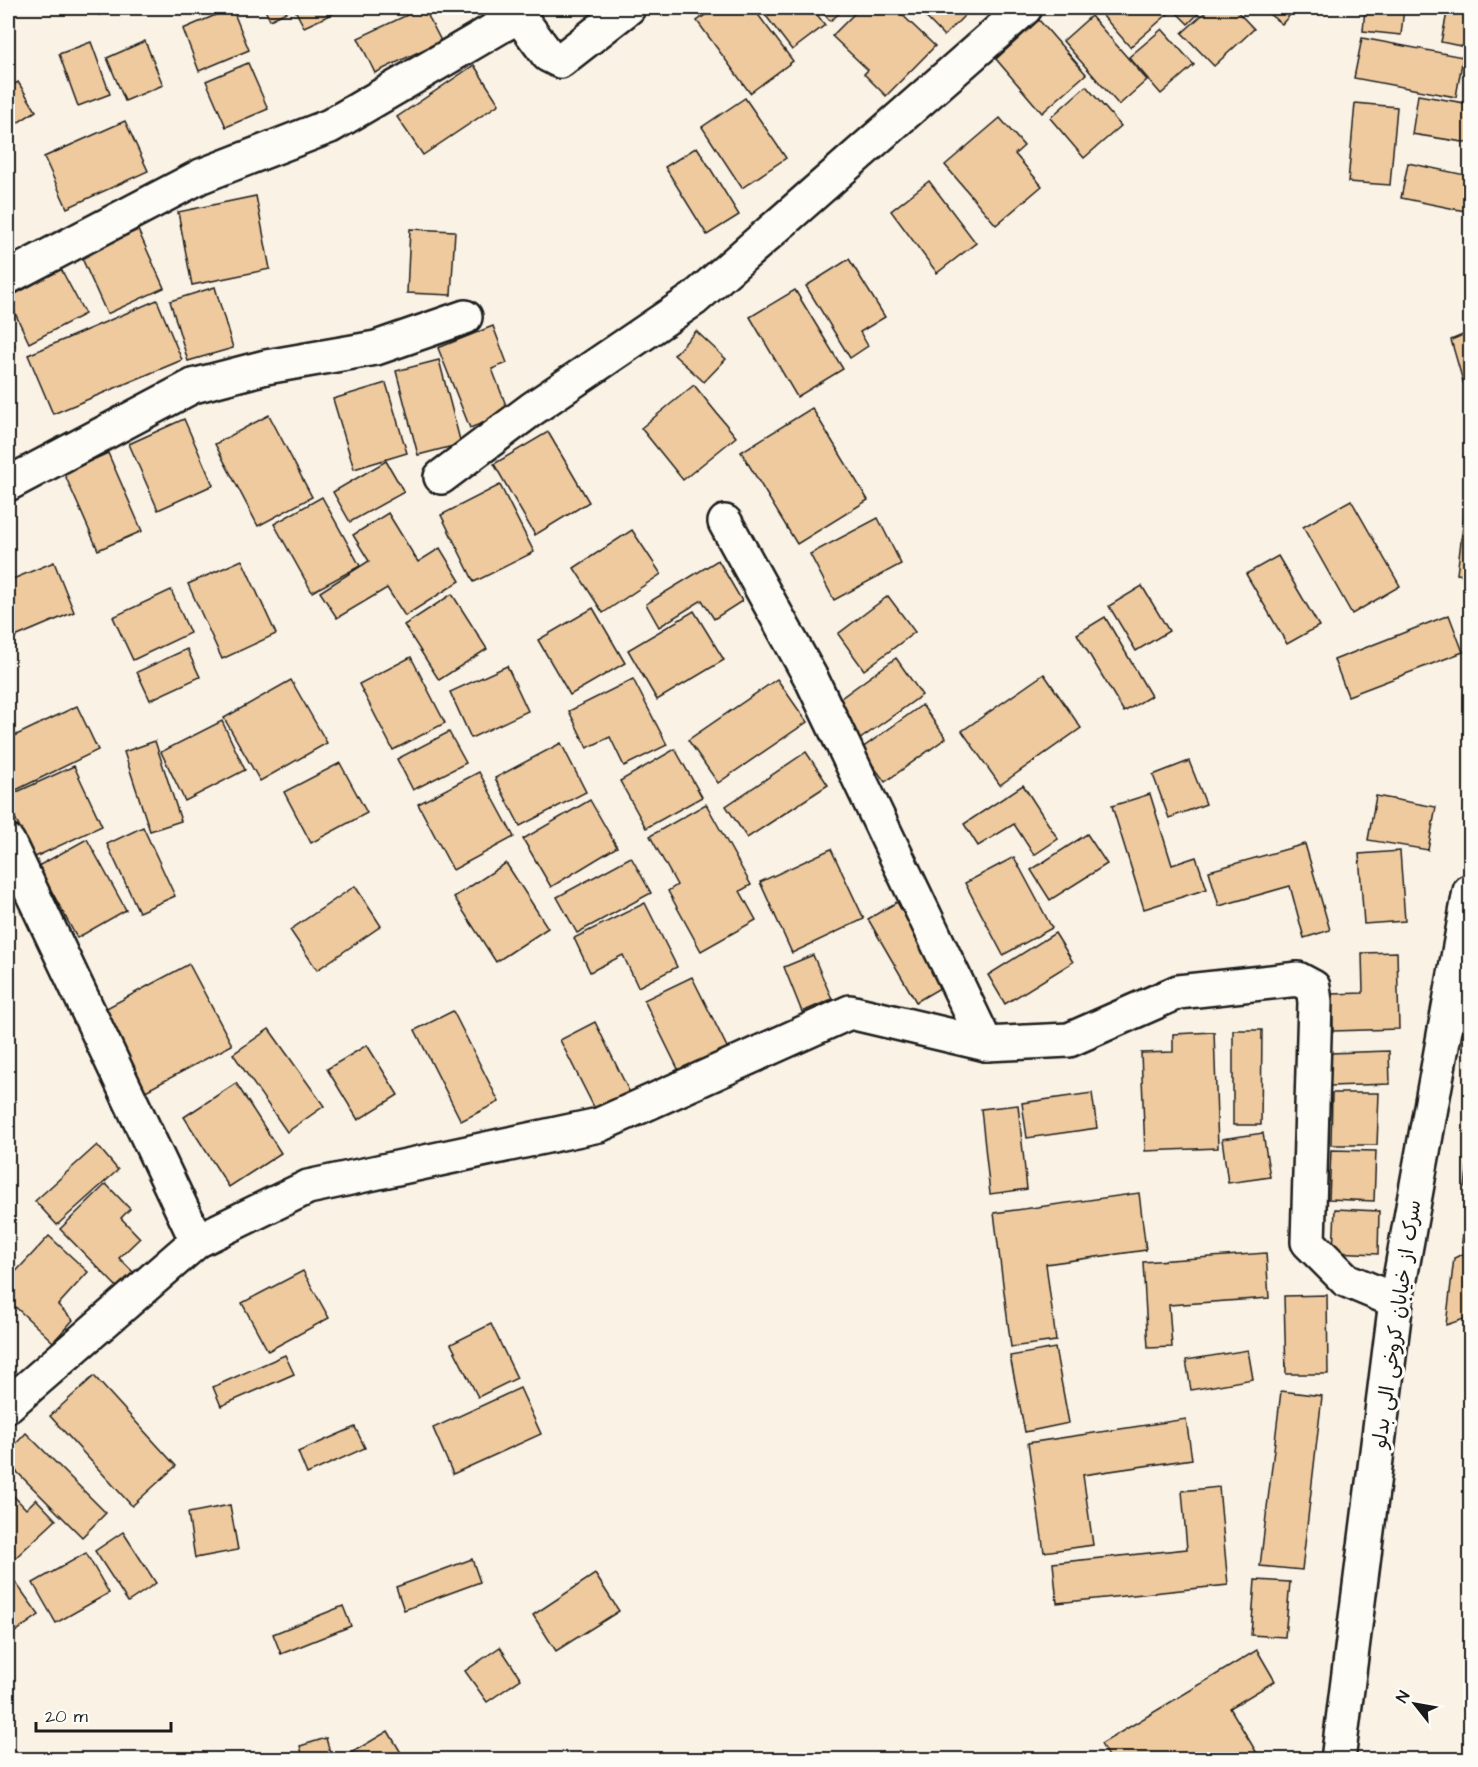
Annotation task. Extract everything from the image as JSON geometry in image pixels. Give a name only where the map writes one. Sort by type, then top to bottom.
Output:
[{"type":"street","points":[[8,277],[201,176],[330,126],[515,12],[548,55],[560,61],[628,8]]},
{"type":"street","points":[[441,477],[532,409],[694,299],[1025,8]]},
{"type":"street","points":[[8,484],[193,386],[266,367],[376,348],[465,317]]},
{"type":"street","points":[[725,522],[812,680],[986,1044]]},
{"type":"street","points":[[8,842],[197,1242]]},
{"type":"street","name":"سرک از خیابان کروخی الی بدلو","points":[[1338,1760],[1396,1301],[1470,891]]},
{"type":"street","points":[[8,1405],[197,1242],[308,1188],[460,1153],[598,1125],[850,1012],[986,1044],[1070,1040],[1178,992],[1298,979],[1313,987],[1315,1002],[1308,1242],[1346,1280],[1396,1301]]},
{"type":"building","points":[[97,8],[120,8],[99,15]]},
{"type":"building","points":[[232,8],[249,50],[199,71],[183,29]]},
{"type":"building","points":[[264,8],[294,8],[270,20]]},
{"type":"building","points":[[294,8],[345,8],[304,27]]},
{"type":"building","points":[[422,8],[441,41],[375,73],[358,38]]},
{"type":"building","points":[[715,8],[753,8],[793,61],[750,93],[697,21]]},
{"type":"building","points":[[760,8],[812,8],[825,25],[792,50]]},
{"type":"building","points":[[819,8],[846,8],[830,21]]},
{"type":"building","points":[[860,8],[895,8],[935,46],[886,96],[864,74],[868,70],[832,36]]},
{"type":"building","points":[[917,8],[972,8],[944,36]]},
{"type":"building","points":[[1096,8],[1164,8],[1169,13],[1130,47]]},
{"type":"building","points":[[1172,8],[1204,8],[1188,24]]},
{"type":"building","points":[[1210,8],[1234,8],[1254,29],[1214,66],[1182,33]]},
{"type":"building","points":[[1261,8],[1296,8],[1282,24]]},
{"type":"building","points":[[1365,8],[1404,8],[1401,35],[1363,31]]},
{"type":"building","points":[[1448,8],[1470,8],[1470,48],[1441,42]]},
{"type":"building","points":[[1091,16],[1147,80],[1119,105],[1063,41]]},
{"type":"building","points":[[1039,20],[1086,74],[1042,113],[996,59]]},
{"type":"building","points":[[1162,29],[1194,65],[1161,94],[1129,57]]},
{"type":"building","points":[[1362,38],[1463,57],[1456,97],[1354,78]]},
{"type":"building","points":[[145,41],[163,85],[125,101],[107,58]]},
{"type":"building","points":[[91,42],[110,94],[78,106],[59,54]]},
{"type":"building","points":[[248,63],[268,109],[226,127],[206,81]]},
{"type":"building","points":[[474,65],[499,104],[423,155],[397,117]]},
{"type":"building","points":[[18,82],[36,111],[8,129],[8,88]]},
{"type":"building","points":[[1086,86],[1121,126],[1084,158],[1050,118]]},
{"type":"building","points":[[1418,95],[1470,104],[1470,143],[1412,134]]},
{"type":"building","points":[[745,98],[786,158],[742,188],[702,127]]},
{"type":"building","points":[[1355,103],[1397,107],[1390,185],[1348,182]]},
{"type":"building","points":[[1000,118],[1024,146],[1015,154],[1042,186],[996,225],[945,165]]},
{"type":"building","points":[[125,121],[148,171],[67,208],[44,157]]},
{"type":"building","points":[[697,147],[739,215],[707,235],[665,167]]},
{"type":"building","points":[[1408,163],[1470,176],[1470,212],[1401,198]]},
{"type":"building","points":[[929,181],[976,243],[937,273],[891,211]]},
{"type":"building","points":[[256,196],[270,269],[192,285],[178,212]]},
{"type":"building","points":[[410,229],[455,231],[451,295],[407,293]]},
{"type":"building","points":[[138,230],[164,288],[107,314],[81,256]]},
{"type":"building","points":[[849,259],[885,317],[860,332],[868,346],[850,358],[806,286]]},
{"type":"building","points":[[61,269],[85,314],[29,343],[8,298]]},
{"type":"building","points":[[215,287],[233,348],[188,361],[170,301]]},
{"type":"building","points":[[795,290],[843,369],[797,397],[750,317]]},
{"type":"building","points":[[157,300],[182,360],[53,414],[28,355]]},
{"type":"building","points":[[493,326],[507,363],[492,369],[509,413],[470,428],[438,348]]},
{"type":"building","points":[[8,330],[15,346],[8,350]]},
{"type":"building","points":[[696,331],[726,359],[704,382],[674,355]]},
{"type":"building","points":[[1470,332],[1470,481],[1465,481],[1467,395],[1451,340]]},
{"type":"building","points":[[439,360],[461,444],[418,455],[396,371]]},
{"type":"building","points":[[386,383],[407,453],[354,469],[333,399]]},
{"type":"building","points":[[694,385],[736,437],[683,480],[641,428]]},
{"type":"building","points":[[812,408],[868,500],[797,544],[741,452]]},
{"type":"building","points":[[269,415],[312,497],[258,526],[215,444]]},
{"type":"building","points":[[184,419],[213,485],[158,510],[129,444]]},
{"type":"building","points":[[548,432],[589,502],[535,535],[494,464]]},
{"type":"building","points":[[108,453],[142,531],[98,550],[64,473]]},
{"type":"building","points":[[386,461],[404,492],[350,522],[333,492]]},
{"type":"building","points":[[1468,484],[1470,484],[1470,576],[1457,574]]},
{"type":"building","points":[[500,485],[534,552],[474,582],[441,515]]},
{"type":"building","points":[[322,497],[360,566],[312,592],[274,524]]},
{"type":"building","points":[[1351,500],[1400,586],[1352,614],[1303,527]]},
{"type":"building","points":[[388,513],[418,562],[440,548],[460,581],[405,616],[387,588],[337,618],[320,592],[369,561],[353,535]]},
{"type":"building","points":[[878,518],[901,564],[834,600],[810,554]]},
{"type":"building","points":[[632,530],[661,574],[603,613],[574,568]]},
{"type":"building","points":[[1278,556],[1319,626],[1287,644],[1246,574]]},
{"type":"building","points":[[242,560],[276,634],[222,659],[188,584]]},
{"type":"building","points":[[718,560],[742,601],[714,619],[702,600],[659,627],[646,604]]},
{"type":"building","points":[[54,562],[74,612],[8,640],[8,581]]},
{"type":"building","points":[[1142,586],[1169,631],[1136,651],[1109,606]]},
{"type":"building","points":[[171,590],[190,633],[133,660],[113,617]]},
{"type":"building","points":[[452,594],[487,649],[439,680],[404,625]]},
{"type":"building","points":[[888,596],[915,632],[864,670],[838,634]]},
{"type":"building","points":[[593,608],[625,663],[570,695],[538,640]]},
{"type":"building","points":[[694,611],[724,660],[657,700],[628,650]]},
{"type":"building","points":[[1449,615],[1463,652],[1348,696],[1334,660]]},
{"type":"building","points":[[1105,617],[1151,696],[1124,712],[1077,634]]},
{"type":"building","points":[[187,649],[200,677],[150,700],[137,672]]},
{"type":"building","points":[[411,657],[445,723],[393,750],[359,684]]},
{"type":"building","points":[[896,658],[922,695],[856,742],[830,706]]},
{"type":"building","points":[[507,666],[528,711],[471,738],[450,692]]},
{"type":"building","points":[[1044,674],[1081,728],[1000,785],[962,731]]},
{"type":"building","points":[[633,679],[667,745],[624,766],[610,737],[587,748],[569,711]]},
{"type":"building","points":[[777,679],[807,722],[718,783],[688,740]]},
{"type":"building","points":[[291,680],[327,743],[260,781],[224,718]]},
{"type":"building","points":[[922,705],[946,738],[885,782],[861,749]]},
{"type":"building","points":[[77,706],[98,750],[8,794],[8,739]]},
{"type":"building","points":[[222,721],[245,770],[185,801],[161,752]]},
{"type":"building","points":[[449,732],[466,763],[413,790],[397,759]]},
{"type":"building","points":[[155,741],[181,821],[150,831],[124,752]]},
{"type":"building","points":[[561,743],[586,792],[520,826],[495,778]]},
{"type":"building","points":[[675,749],[702,797],[646,828],[620,781]]},
{"type":"building","points":[[806,752],[828,785],[747,838],[726,806]]},
{"type":"building","points":[[1189,761],[1206,804],[1169,818],[1153,775]]},
{"type":"building","points":[[340,763],[367,813],[311,843],[284,792]]},
{"type":"building","points":[[74,766],[102,826],[33,858],[8,802],[8,796]]},
{"type":"building","points":[[479,772],[514,837],[453,870],[418,804]]},
{"type":"building","points":[[1023,785],[1058,839],[1034,855],[1014,824],[978,846],[964,824]]},
{"type":"building","points":[[1150,794],[1172,865],[1196,857],[1207,889],[1144,909],[1112,806]]},
{"type":"building","points":[[1376,796],[1436,807],[1428,850],[1368,840]]},
{"type":"building","points":[[590,800],[617,847],[551,887],[523,839]]},
{"type":"building","points":[[706,804],[751,885],[740,891],[756,920],[701,951],[668,891],[677,885],[650,836]]},
{"type":"building","points":[[143,827],[175,896],[139,912],[107,844]]},
{"type":"building","points":[[1087,834],[1107,864],[1050,900],[1031,870]]},
{"type":"building","points":[[87,839],[126,910],[77,938],[38,866]]},
{"type":"building","points":[[1305,844],[1330,930],[1304,938],[1290,886],[1219,906],[1209,871]]},
{"type":"building","points":[[831,849],[864,919],[792,953],[760,882]]},
{"type":"building","points":[[1400,851],[1405,921],[1364,924],[1359,854]]},
{"type":"building","points":[[631,857],[651,893],[577,933],[557,897]]},
{"type":"building","points":[[1014,857],[1052,928],[1003,955],[965,883]]},
{"type":"building","points":[[506,863],[548,928],[496,962],[454,897]]},
{"type":"building","points":[[355,886],[381,926],[317,970],[290,930]]},
{"type":"building","points":[[897,902],[945,985],[916,1002],[868,919]]},
{"type":"building","points":[[645,903],[677,967],[638,987],[623,955],[590,972],[574,938]]},
{"type":"building","points":[[1055,933],[1073,962],[1005,1004],[988,975]]},
{"type":"building","points":[[1397,952],[1399,1029],[1333,1031],[1332,994],[1363,993],[1362,953]]},
{"type":"building","points":[[813,955],[832,999],[802,1012],[784,967]]},
{"type":"building","points":[[189,964],[232,1045],[142,1093],[99,1012]]},
{"type":"building","points":[[692,977],[729,1051],[681,1075],[644,1000]]},
{"type":"building","points":[[453,1011],[499,1102],[461,1121],[415,1030]]},
{"type":"building","points":[[595,1022],[630,1093],[596,1111],[560,1040]]},
{"type":"building","points":[[269,1029],[324,1106],[287,1132],[233,1054]]},
{"type":"building","points":[[1233,1030],[1262,1030],[1261,1125],[1233,1125]]},
{"type":"building","points":[[1214,1032],[1218,1148],[1145,1151],[1141,1053],[1173,1052],[1173,1034]]},
{"type":"building","points":[[367,1045],[398,1095],[358,1120],[327,1069]]},
{"type":"building","points":[[1389,1051],[1390,1084],[1330,1086],[1329,1053]]},
{"type":"building","points":[[236,1083],[281,1153],[229,1187],[184,1117]]},
{"type":"building","points":[[1092,1093],[1097,1128],[1027,1138],[1022,1103]]},
{"type":"building","points":[[1332,1093],[1379,1093],[1377,1145],[1331,1145]]},
{"type":"building","points":[[1018,1105],[1027,1189],[990,1194],[981,1109]]},
{"type":"building","points":[[1263,1133],[1270,1177],[1228,1183],[1222,1139]]},
{"type":"building","points":[[97,1145],[118,1170],[57,1225],[35,1201]]},
{"type":"building","points":[[1470,1145],[1470,1187],[1465,1187]]},
{"type":"building","points":[[1331,1150],[1376,1151],[1374,1201],[1329,1199]]},
{"type":"building","points":[[106,1184],[130,1209],[121,1218],[140,1238],[119,1258],[133,1272],[118,1288],[60,1229]]},
{"type":"building","points":[[1139,1193],[1146,1250],[1046,1264],[1056,1341],[1011,1347],[994,1213]]},
{"type":"building","points":[[1470,1204],[1470,1239],[1462,1242],[1467,1205]]},
{"type":"building","points":[[1335,1209],[1379,1211],[1378,1254],[1333,1252]]},
{"type":"building","points":[[49,1236],[88,1272],[58,1305],[73,1320],[53,1342],[8,1300],[8,1280]]},
{"type":"building","points":[[1470,1251],[1470,1317],[1446,1325],[1454,1258]]},
{"type":"building","points":[[1266,1253],[1269,1298],[1169,1305],[1172,1347],[1148,1348],[1143,1262]]},
{"type":"building","points":[[303,1271],[329,1318],[268,1351],[242,1303]]},
{"type":"building","points":[[1327,1295],[1328,1374],[1286,1374],[1284,1296]]},
{"type":"building","points":[[491,1324],[517,1378],[478,1397],[451,1344]]},
{"type":"building","points":[[1055,1348],[1069,1423],[1025,1432],[1010,1356]]},
{"type":"building","points":[[1248,1350],[1253,1379],[1191,1390],[1186,1360]]},
{"type":"building","points":[[285,1355],[294,1374],[221,1406],[213,1387]]},
{"type":"building","points":[[94,1376],[176,1466],[132,1506],[50,1416]]},
{"type":"building","points":[[520,1388],[541,1434],[453,1474],[433,1428]]},
{"type":"building","points":[[1281,1391],[1322,1396],[1302,1570],[1260,1566]]},
{"type":"building","points":[[1186,1419],[1192,1459],[1083,1475],[1093,1545],[1044,1552],[1028,1443]]},
{"type":"building","points":[[355,1427],[365,1448],[307,1474],[298,1452]]},
{"type":"building","points":[[26,1433],[106,1513],[82,1537],[8,1463],[8,1452]]},
{"type":"building","points":[[1219,1487],[1228,1585],[1057,1603],[1053,1563],[1187,1549],[1182,1491]]},
{"type":"building","points":[[8,1490],[26,1509],[36,1499],[56,1520],[14,1559],[8,1552]]},
{"type":"building","points":[[230,1505],[238,1550],[195,1558],[188,1513]]},
{"type":"building","points":[[123,1532],[156,1583],[128,1602],[95,1551]]},
{"type":"building","points":[[86,1553],[109,1593],[56,1623],[33,1583]]},
{"type":"building","points":[[472,1559],[480,1582],[404,1610],[396,1587]]},
{"type":"building","points":[[8,1572],[39,1615],[8,1637]]},
{"type":"building","points":[[595,1574],[619,1611],[556,1651],[533,1615]]},
{"type":"building","points":[[1255,1580],[1290,1582],[1285,1637],[1251,1635]]},
{"type":"building","points":[[343,1606],[351,1626],[281,1654],[273,1634]]},
{"type":"building","points":[[500,1647],[521,1679],[487,1702],[465,1671]]},
{"type":"building","points":[[1257,1650],[1275,1681],[1230,1708],[1261,1760],[1110,1760],[1101,1744]]},
{"type":"building","points":[[388,1731],[403,1756],[397,1760],[339,1760]]},
{"type":"building","points":[[326,1738],[332,1760],[304,1760],[300,1746]]}]
